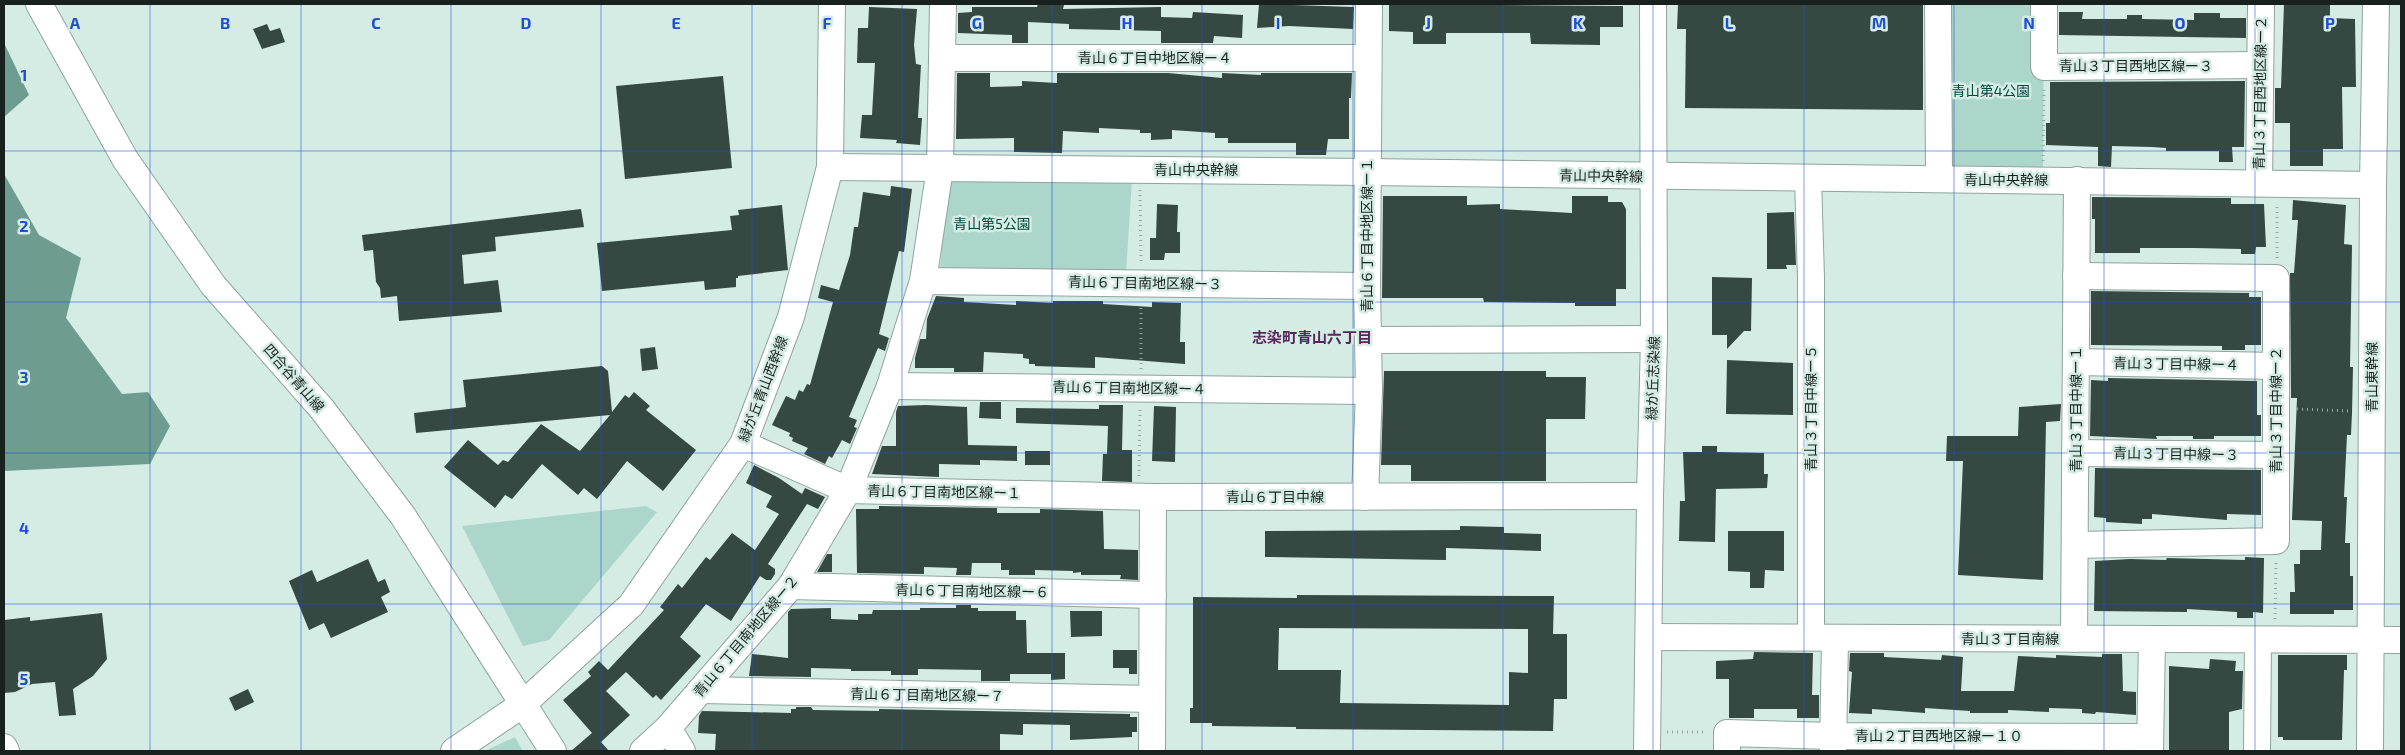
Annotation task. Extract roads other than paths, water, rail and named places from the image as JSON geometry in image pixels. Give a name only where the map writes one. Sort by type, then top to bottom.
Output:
[{"type":"street","name":"四合谷青山線","points":[[39,4],[124,159],[213,285],[322,409],[403,516],[553,751]]},
{"type":"street","name":"緑が丘青山西幹線","points":[[454,751],[523,704],[631,605],[743,444],[791,317],[830,167],[832,4]]},
{"type":"street","name":"青山６丁目南地区線ー２","points":[[642,751],[668,728],[791,586],[848,490],[890,386],[923,281],[940,168],[943,4]]},
{"type":"street","name":"青山６丁目中地区線ー１","points":[[1365,497],[1369,391],[1367,172],[1369,4]]},
{"type":"street","name":"緑が丘志染線","points":[[1647,741],[1654,340],[1653,4]]},
{"type":"street","points":[[1938,4],[1939,179]]},
{"type":"street","name":"青山３丁目西地区線ー３","points":[[2044,4],[2044,67],[2260,65]]},
{"type":"street","name":"青山３丁目西地区線ー２","points":[[2261,4],[2260,65],[2268,183]]},
{"type":"street","name":"青山東幹線","points":[[2370,751],[2373,185],[2376,4]]},
{"type":"street","name":"青山６丁目中地区線ー４","points":[[942,58],[1368,58]]},
{"type":"street","name":"青山中央幹線","points":[[830,167],[2077,180],[2373,185]]},
{"type":"street","name":"青山３丁目中線ー５","points":[[1808,178],[1823,638],[1833,744]]},
{"type":"street","name":"青山３丁目中線ー１","points":[[2074,639],[2077,180]]},
{"type":"street","name":"青山３丁目中線ー２","points":[[2075,545],[2276,541],[2276,278],[2076,276]]},
{"type":"street","name":"青山６丁目南地区線ー３","points":[[923,281],[1367,286]]},
{"type":"street","points":[[1368,340],[1654,340]]},
{"type":"street","name":"青山３丁目中線ー４","points":[[2076,362],[2276,366]]},
{"type":"street","name":"青山６丁目南地区線ー４","points":[[890,386],[1369,391]]},
{"type":"street","name":"青山６丁目南地区線ー１","points":[[743,444],[848,490],[1146,497]]},
{"type":"street","name":"青山３丁目中線ー３","points":[[2075,453],[2276,455]]},
{"type":"street","name":"青山６丁目中線","points":[[1146,497],[1650,496]]},
{"type":"street","points":[[1146,497],[1153,595],[1152,751]]},
{"type":"street","name":"青山６丁目南地区線ー６","points":[[791,586],[1153,595]]},
{"type":"street","name":"青山３丁目南線","points":[[1649,637],[2401,640]]},
{"type":"street","points":[[2150,744],[2152,639]]},
{"type":"street","points":[[2257,751],[2266,640]]},
{"type":"street","name":"青山６丁目南地区線ー７","points":[[701,690],[1152,699]]},
{"type":"street","points":[[668,728],[682,751]]},
{"type":"street","name":"青山２丁目西地区線ー１０","points":[[1727,742],[2150,744]]},
{"type":"street","points":[[4,747],[6,751]]},
{"type":"district","name":"志染町青山六丁目","points":[[1312,338]]},
{"type":"park label","name":"青山第4公園","points":[[1991,91]]},
{"type":"park label","name":"青山第5公園","points":[[992,224]]}]
